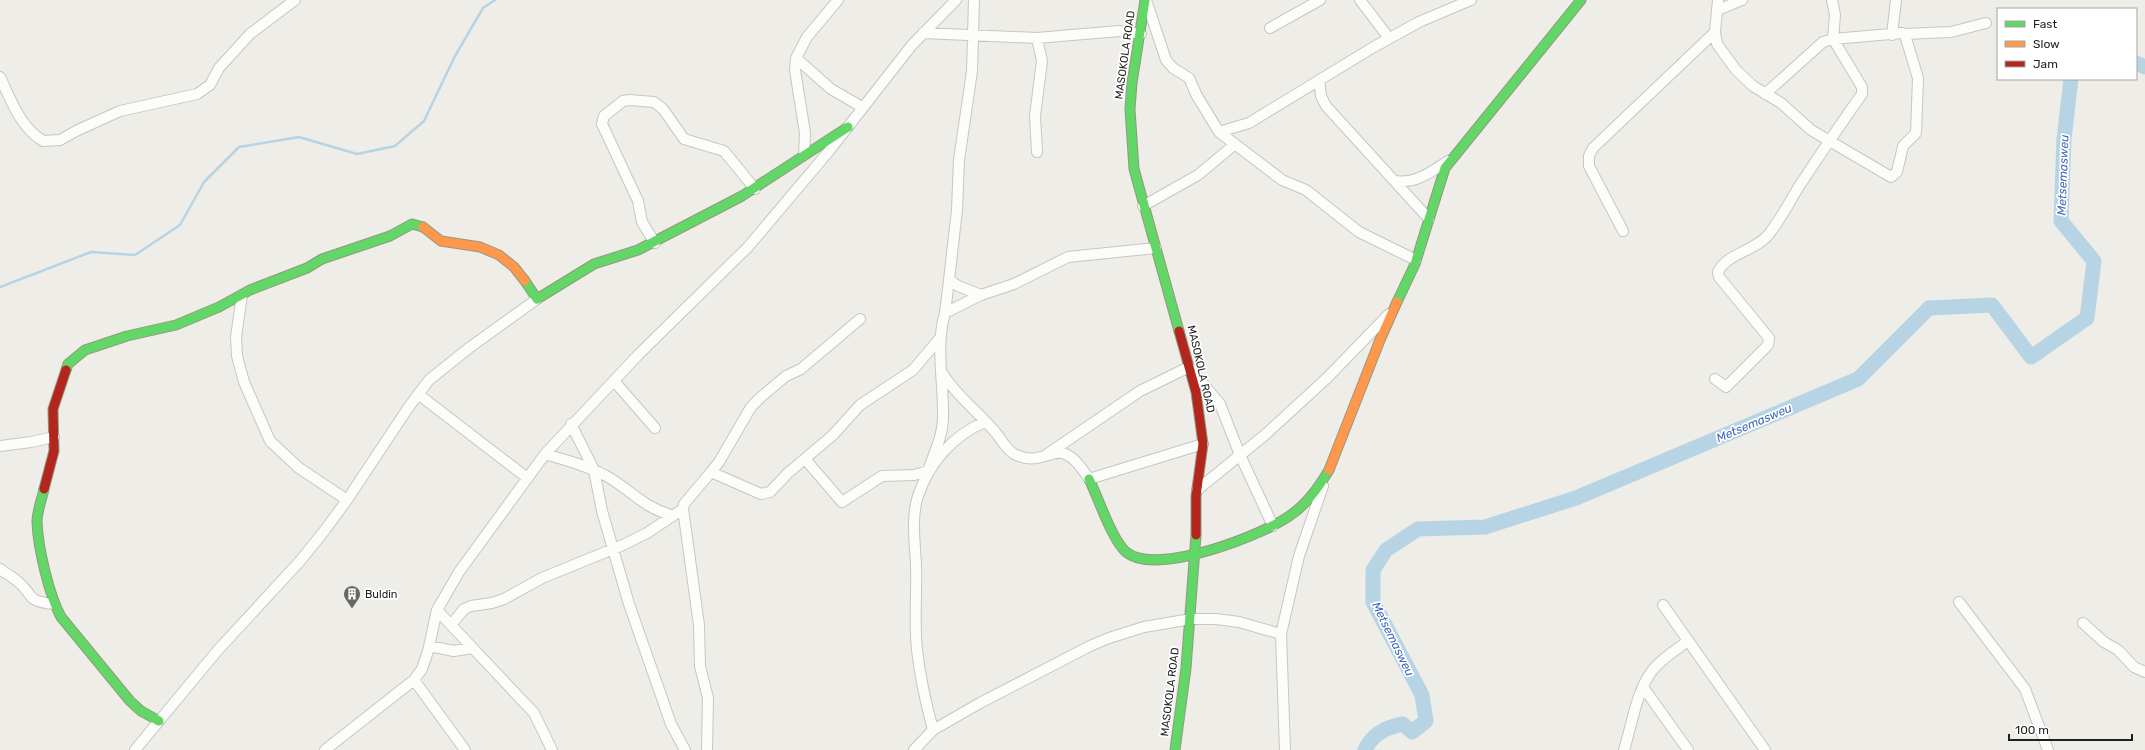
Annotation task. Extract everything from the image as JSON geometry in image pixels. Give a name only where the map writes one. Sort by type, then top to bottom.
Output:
[{"type":"street","points":[[0,77],[18,117],[26,126],[43,141],[60,140],[120,111],[197,94],[207,88],[219,68],[250,34],[295,0]]},
{"type":"street","points":[[804,155],[805,133],[795,70],[796,58],[807,37],[838,0]]},
{"type":"street","points":[[325,750],[414,680],[422,669],[438,610],[459,572],[526,477],[571,424],[748,247],[923,34],[956,0]]},
{"type":"street","points":[[933,730],[917,649],[914,532],[918,496],[942,429],[943,374],[940,338],[949,280],[957,210],[959,160],[972,71],[974,0]]},
{"type":"street","points":[[1146,0],[1166,60],[1173,68],[1189,78],[1197,96],[1219,132],[1234,145],[1282,180],[1306,190],[1358,232],[1416,260]]},
{"type":"street","name":"MASOKOLA ROAD","points":[[1146,0],[1132,83],[1130,109],[1134,169],[1143,206],[1189,367],[1202,423],[1203,444],[1197,490],[1196,554],[1191,619],[1186,668],[1173,748]]},
{"type":"street","points":[[1270,28],[1320,0]]},
{"type":"street","points":[[1360,0],[1389,38]]},
{"type":"street","points":[[1219,132],[1249,123],[1389,38],[1419,22],[1471,0]]},
{"type":"street","points":[[1395,181],[1414,181],[1448,162],[1507,94],[1581,0]]},
{"type":"street","points":[[1742,0],[1718,5],[1715,32],[1717,44],[1727,59],[1754,86],[1765,94],[1829,140],[1891,177],[1896,174],[1903,146],[1916,133],[1918,78],[1904,34]]},
{"type":"street","points":[[1715,379],[1726,387],[1768,345],[1769,338],[1734,298],[1719,277],[1718,272],[1720,268],[1734,257],[1754,247],[1769,234],[1862,90],[1833,39],[1835,15],[1832,0]]},
{"type":"street","points":[[1892,35],[1896,0]]},
{"type":"street","points":[[1765,94],[1823,42],[1833,39],[1951,32],[1986,23]]},
{"type":"street","points":[[923,34],[972,37],[1017,36],[1037,38],[1119,31],[1140,34]]},
{"type":"street","points":[[1623,230],[1589,166],[1589,156],[1593,148],[1715,32]]},
{"type":"street","points":[[1037,38],[1042,61],[1034,116],[1037,152]]},
{"type":"street","points":[[796,58],[831,89],[862,107]]},
{"type":"street","points":[[1319,80],[1321,96],[1326,106],[1429,219]]},
{"type":"street","points":[[655,243],[642,222],[638,201],[602,124],[604,116],[623,101],[654,102],[663,109],[684,139],[724,151],[755,189]]},
{"type":"street","points":[[134,750],[218,650],[303,557],[348,500],[418,394],[429,380],[448,363],[537,300],[594,264],[655,243],[755,189],[848,127]]},
{"type":"street","points":[[1143,206],[1198,175],[1234,145]]},
{"type":"street","points":[[1286,750],[1281,634],[1299,556],[1325,480],[1393,310],[1405,289],[1416,260],[1448,162]]},
{"type":"street","points":[[159,721],[141,711],[130,701],[62,617],[54,604],[49,588],[37,521],[54,451],[53,409],[68,364],[85,350],[110,340],[176,325],[335,254],[390,236],[412,224],[417,224],[447,243],[481,247],[509,262],[537,300]]},
{"type":"street","points":[[944,313],[981,295],[1014,284],[1068,257],[1156,248]]},
{"type":"street","points":[[949,280],[958,286],[981,295]]},
{"type":"street","points":[[242,295],[236,337],[238,356],[244,382],[270,441],[299,468],[348,500]]},
{"type":"street","points":[[1197,490],[1240,455],[1327,378],[1393,310]]},
{"type":"street","points":[[707,750],[708,698],[700,666],[699,626],[683,509],[684,504],[719,462],[751,407],[786,376],[801,369],[860,318]]},
{"type":"street","points":[[711,472],[754,492],[766,494],[832,435],[860,404],[913,370],[940,338]]},
{"type":"street","points":[[1046,455],[1140,391],[1189,367],[1220,404],[1240,455],[1273,526]]},
{"type":"street","points":[[943,374],[955,392],[985,422],[1010,452],[1030,459],[1058,453],[1071,456],[1089,479],[1121,547],[1124,551],[1141,560],[1155,561],[1196,554],[1273,526],[1292,515],[1325,480]]},
{"type":"street","points":[[614,381],[656,428]]},
{"type":"street","points":[[418,394],[526,477]]},
{"type":"street","points":[[805,459],[842,502],[882,476],[914,475],[928,471],[957,437],[971,428],[985,422]]},
{"type":"street","points":[[571,424],[594,470],[602,511],[631,610],[672,724],[685,750]]},
{"type":"street","points":[[0,446],[31,442],[54,436]]},
{"type":"street","points":[[1089,479],[1203,444]]},
{"type":"street","points":[[545,454],[594,470],[608,477],[640,501],[658,511],[671,515]]},
{"type":"street","points":[[451,625],[464,609],[470,606],[492,603],[542,578],[613,549],[647,533],[671,515],[683,509]]},
{"type":"street","points":[[0,569],[16,580],[29,597],[38,602],[54,604]]},
{"type":"street","points":[[1959,602],[2025,689],[2048,750]]},
{"type":"street","points":[[1663,605],[1765,750]]},
{"type":"street","points":[[438,610],[534,713],[552,750]]},
{"type":"street","points":[[919,748],[933,730],[1019,681],[1090,646],[1144,627],[1191,619],[1216,619],[1239,622],[1281,634]]},
{"type":"street","points":[[2083,623],[2104,642],[2118,650],[2134,667],[2145,672]]},
{"type":"street","points":[[1624,750],[1643,687],[1653,669],[1688,641]]},
{"type":"street","points":[[429,646],[454,651],[472,648]]},
{"type":"street","points":[[414,680],[465,750]]},
{"type":"street","points":[[1643,687],[1688,750]]},
{"type":"waterway","points":[[0,287],[91,252],[135,255],[180,225],[204,182],[239,147],[299,137],[357,154],[395,146],[424,121],[455,56],[483,8],[495,0]]},
{"type":"waterway","name":"Metsemasweu","points":[[2137,63],[2145,67]]},
{"type":"waterway","name":"Metsemasweu","points":[[1365,750],[1368,744],[1385,729],[1403,724],[1412,732],[1426,721],[1422,695],[1373,602],[1373,570],[1386,550],[1418,529],[1485,527],[1576,498],[1858,379],[1929,308],[1992,305],[2031,357],[2087,318],[2094,261],[2061,221],[2064,139],[2071,80]]},
{"type":"traffic: fast","points":[[1145,0],[1132,83],[1130,109],[1134,169],[1179,331]]},
{"type":"traffic: fast","points":[[1397,302],[1415,264],[1445,168],[1581,0]]},
{"type":"traffic: fast","points":[[525,281],[537,299],[594,264],[638,250],[742,196],[848,127]]},
{"type":"traffic: fast","points":[[66,370],[68,364],[85,350],[127,336],[176,325],[219,307],[250,290],[307,268],[322,259],[390,236],[412,224],[423,227]]},
{"type":"traffic: fast","points":[[1089,479],[1116,538],[1126,552],[1140,558],[1160,560],[1210,550],[1235,542],[1278,523],[1298,510],[1308,500],[1329,470]]},
{"type":"traffic: fast","points":[[44,489],[38,514],[38,533],[48,584],[61,617],[130,701],[141,711],[159,721]]},
{"type":"traffic: fast","points":[[1175,750],[1186,668],[1196,535]]},
{"type":"traffic: slow","points":[[423,227],[441,241],[480,247],[499,255],[514,267],[525,281]]},
{"type":"traffic: slow","points":[[1329,470],[1380,340],[1397,302]]},
{"type":"traffic: jam","points":[[1179,331],[1196,392],[1203,444],[1196,496],[1196,535]]},
{"type":"traffic: jam","points":[[44,489],[54,451],[53,409],[66,370]]},
{"type":"place","name":"Buldin","points":[[352,609]]}]
